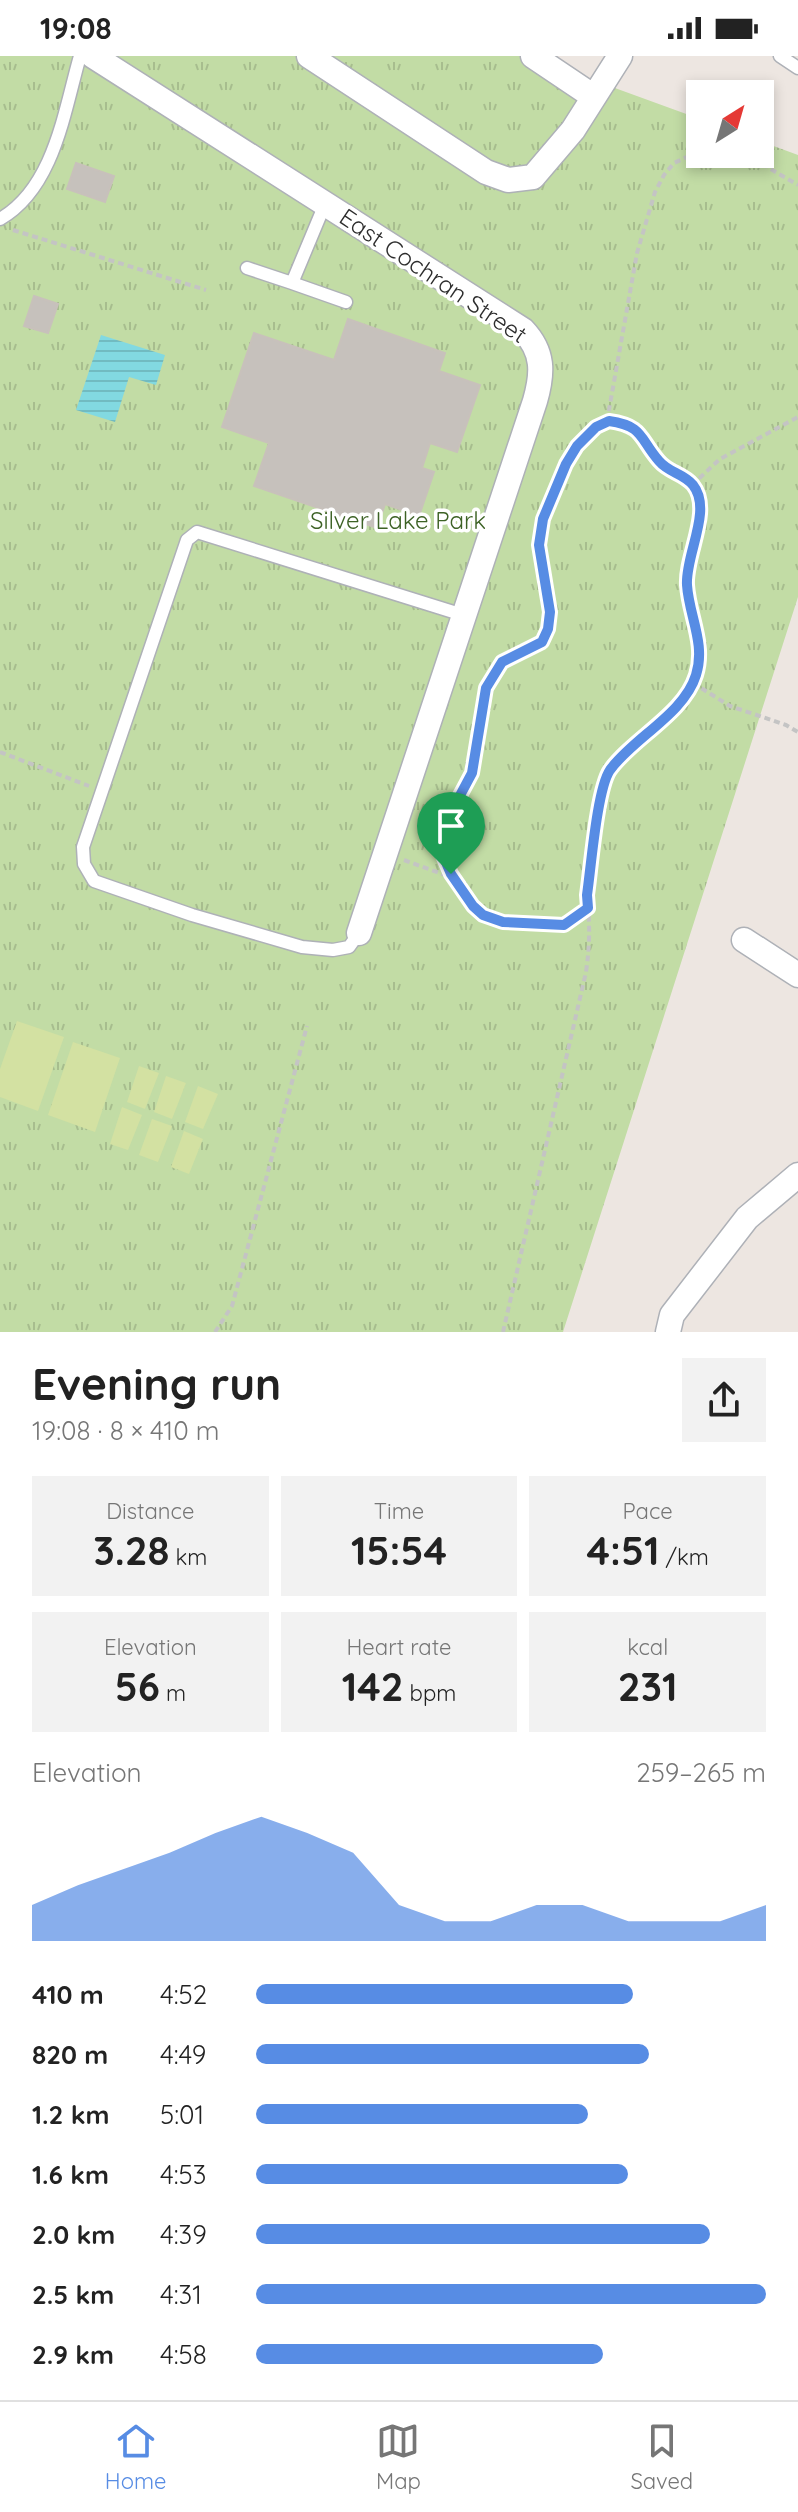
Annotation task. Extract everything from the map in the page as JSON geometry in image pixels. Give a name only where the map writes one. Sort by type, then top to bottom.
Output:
[{"type":"street","name":"East Cochran Street","points":[[93,56],[523,330],[539,355],[542,371],[535,401],[359,933]]},
{"type":"street","points":[[309,56],[446,148],[486,172],[508,180],[533,177],[573,130],[620,56]]},
{"type":"street","points":[[533,56],[594,97]]},
{"type":"street","points":[[744,940],[798,975]]},
{"type":"street","points":[[668,1332],[672,1315],[747,1218],[798,1175]]},
{"type":"lane","points":[[0,219],[17,209],[33,191],[52,153],[80,56]]},
{"type":"lane","points":[[780,56],[798,68]]},
{"type":"lane","points":[[292,283],[325,204]]},
{"type":"lane","points":[[247,268],[346,302]]},
{"type":"lane","points":[[359,933],[349,947],[333,950],[302,947],[192,915],[94,881],[84,864],[83,847],[187,540],[197,532],[463,615]]},
{"type":"path","points":[[607,422],[637,253],[655,192],[674,163],[686,157]]},
{"type":"path","points":[[769,168],[798,185]]},
{"type":"path","points":[[0,219],[5,228],[206,290]]},
{"type":"path","points":[[692,485],[720,459],[798,417]]},
{"type":"path","points":[[503,1332],[586,972],[591,937],[587,895],[602,790],[609,771],[666,718],[693,683],[701,650],[687,587],[688,567],[702,505],[698,492],[682,475],[667,470],[639,433],[627,424],[607,422],[596,427],[577,446],[543,519],[539,545],[550,612],[548,629],[542,642],[502,662],[486,688],[472,773],[440,833],[442,853],[451,874],[483,915],[503,922],[564,925],[588,908]]},
{"type":"path","points":[[693,683],[730,706],[798,732]]},
{"type":"path","points":[[0,752],[103,791]]},
{"type":"path","points":[[386,855],[442,874],[451,874]]},
{"type":"path","points":[[215,1332],[232,1306],[307,1026]]},
{"type":"green space","name":"Silver Lake Park","points":[[0,56],[527,56],[686,114],[686,168],[774,168],[774,146],[798,155],[798,597],[563,1332],[0,1332]]},
{"type":"green space","points":[[17,1021],[64,1037],[38,1111],[0,1097],[0,1069]]},
{"type":"green space","points":[[73,1042],[120,1058],[95,1132],[48,1115]]},
{"type":"green space","points":[[139,1066],[159,1073],[145,1109],[127,1102]]},
{"type":"green space","points":[[166,1076],[186,1083],[172,1119],[154,1112]]},
{"type":"green space","points":[[198,1086],[218,1094],[203,1129],[185,1122]]},
{"type":"green space","points":[[122,1107],[142,1115],[128,1150],[110,1144]]},
{"type":"green space","points":[[152,1119],[172,1126],[158,1162],[139,1155]]},
{"type":"green space","points":[[184,1131],[203,1139],[189,1174],[171,1167]]},
{"type":"water","points":[[101,335],[165,355],[156,385],[129,377],[115,422],[76,410]]},
{"type":"building","points":[[76,163],[114,176],[105,202],[67,189]]},
{"type":"building","points":[[34,296],[58,304],[48,333],[24,326]]},
{"type":"building","points":[[348,319],[445,353],[439,371],[480,385],[457,452],[430,443],[422,468],[434,472],[419,516],[385,504],[377,528],[254,486],[269,443],[222,427],[254,333],[334,360]]},
{"type":"route","points":[[609,421],[627,424],[639,433],[667,470],[689,481],[698,492],[702,505],[688,567],[687,587],[701,650],[696,677],[688,692],[666,718],[609,771],[602,790],[587,895],[588,908],[564,925],[503,922],[483,915],[473,906],[451,874],[442,853],[440,833],[472,773],[486,688],[502,662],[542,642],[548,629],[550,612],[539,545],[543,519],[577,446],[596,427],[609,421]]}]
